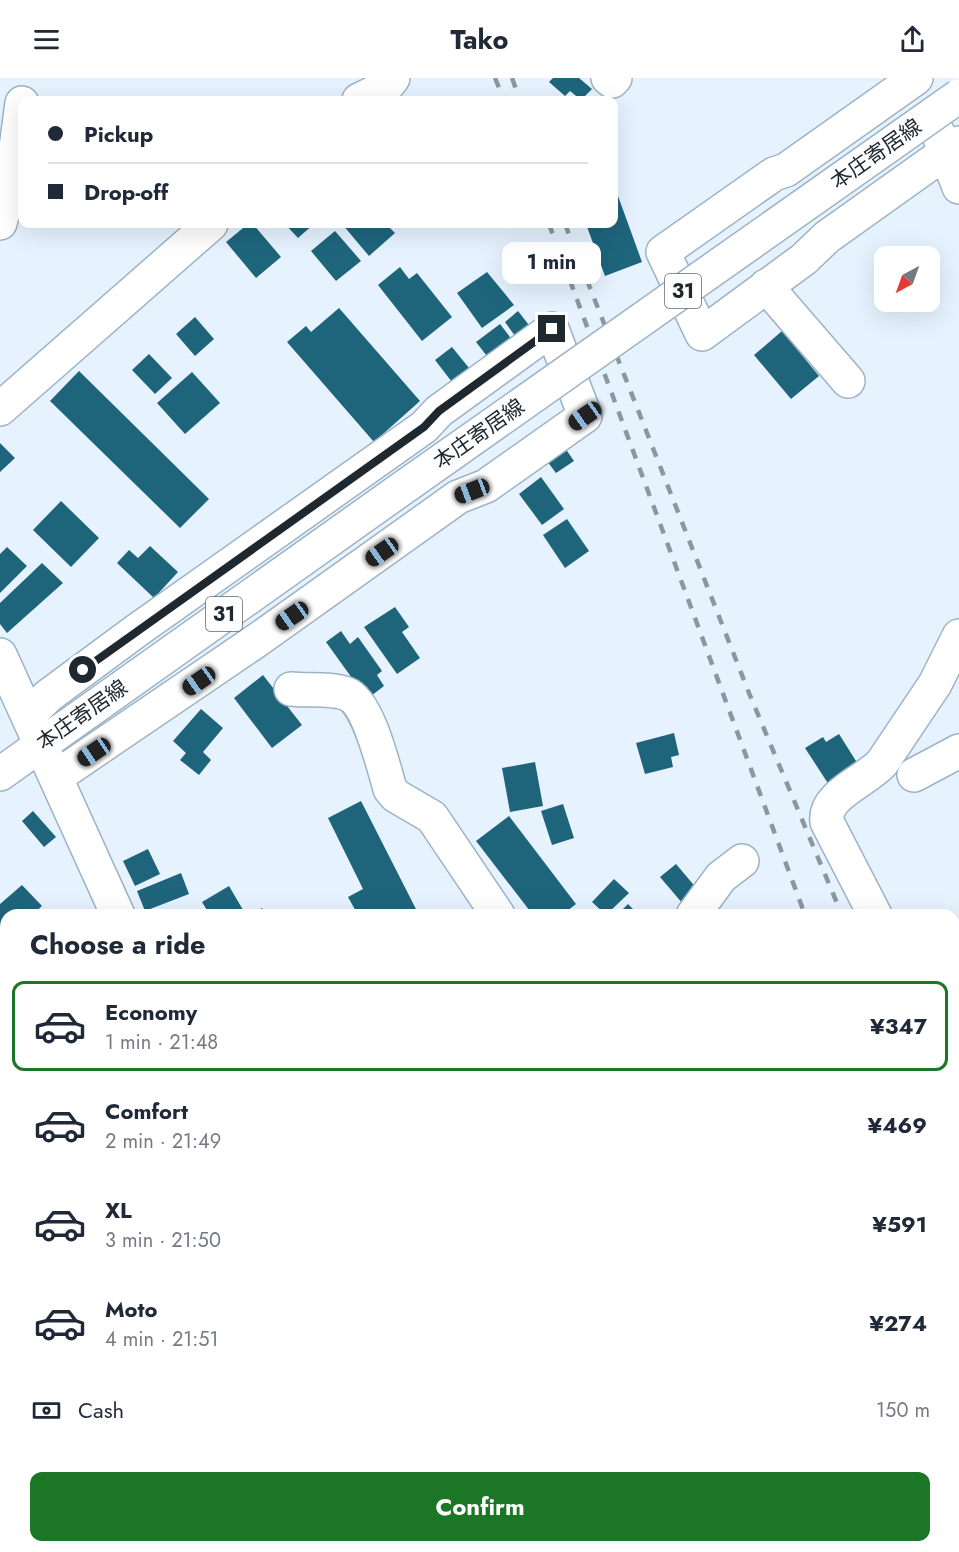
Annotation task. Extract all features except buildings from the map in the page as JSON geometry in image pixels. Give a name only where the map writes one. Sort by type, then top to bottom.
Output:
[{"type":"main road","points":[[24,96],[26,78]]},
{"type":"main road","points":[[368,96],[387,87],[393,78]]},
{"type":"main road","points":[[608,78],[612,81],[615,78]]},
{"type":"main road","points":[[952,147],[827,237],[804,259],[702,334],[663,252],[774,174],[786,170],[916,78],[952,147],[959,187]]},
{"type":"main road","name":"本庄寄居線","points":[[0,774],[35,730],[407,485],[959,96]]},
{"type":"main road","points":[[0,223],[12,178],[18,137]]},
{"type":"main road","points":[[0,409],[206,228]]},
{"type":"main road","points":[[765,286],[848,381]]},
{"type":"main road","points":[[35,730],[48,696],[424,427],[439,411],[552,329],[585,416],[486,486],[458,497],[256,641],[56,777]]},
{"type":"main road","points":[[871,909],[827,822],[826,812],[830,803],[872,774],[882,763],[935,684],[959,636]]},
{"type":"main road","points":[[0,655],[115,909]]},
{"type":"main road","points":[[291,689],[346,694],[356,700],[374,736],[390,789],[396,796],[432,817],[494,909]]},
{"type":"main road","points":[[914,775],[959,751]]},
{"type":"main road","points":[[697,909],[720,877],[742,861]]},
{"type":"railway","points":[[495,78],[502,96]]},
{"type":"railway","points":[[512,78],[519,96]]},
{"type":"railway","points":[[550,228],[803,909]]},
{"type":"railway","points":[[567,228],[749,693],[839,909]]},
{"type":"route","points":[[83,670],[372,465],[424,427],[439,411],[552,329]]}]
